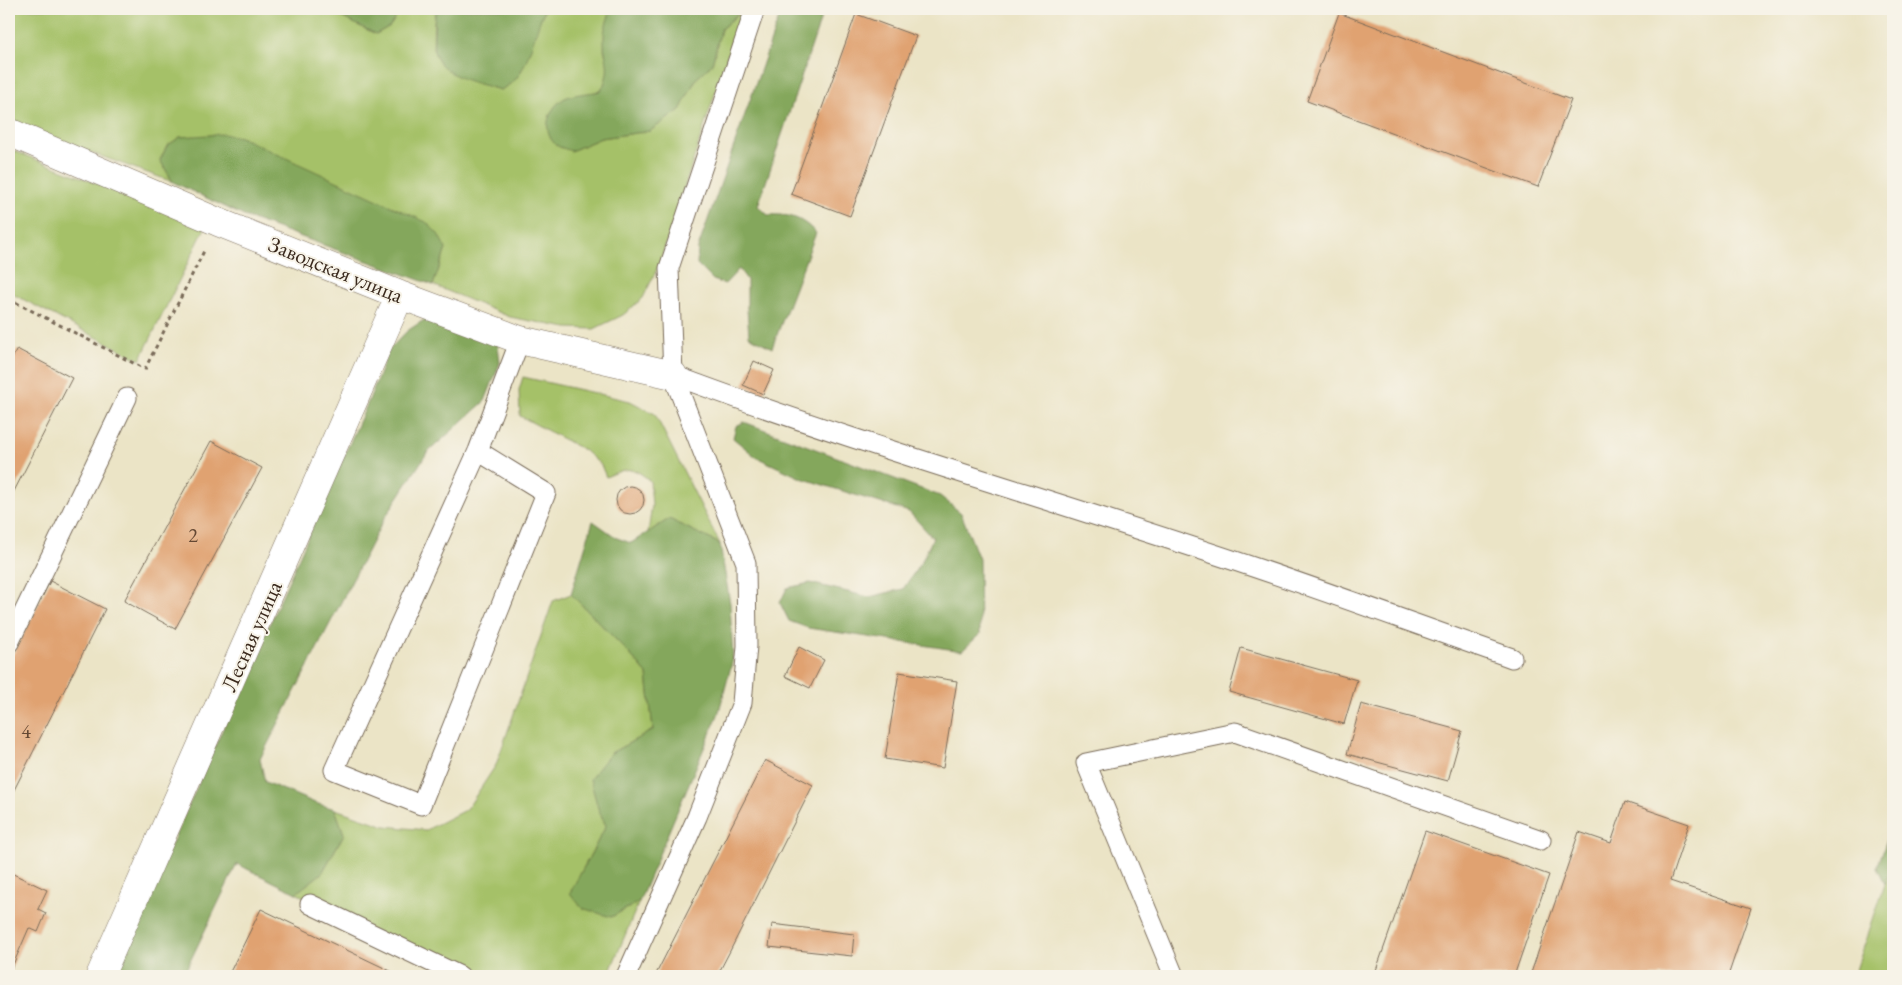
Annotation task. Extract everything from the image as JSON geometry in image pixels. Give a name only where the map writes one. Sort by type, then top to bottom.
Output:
[{"type":"street","name":"Заводская улица","points":[[9,132],[218,222],[400,295],[520,340],[673,375]]},
{"type":"street","name":"Лесная улица","points":[[100,976],[400,295]]},
{"type":"lane","points":[[626,976],[697,817],[742,703],[747,646],[746,563],[673,375],[669,268],[756,9]]},
{"type":"lane","points":[[478,451],[546,493],[421,805],[334,770],[478,451],[520,340]]},
{"type":"lane","points":[[673,375],[736,399],[887,449],[1256,568],[1512,658]]},
{"type":"lane","points":[[9,643],[127,398]]},
{"type":"lane","points":[[1174,976],[1086,764],[1235,732],[1541,840]]},
{"type":"lane","points":[[310,904],[460,976]]},
{"type":"path","points":[[9,300],[144,369],[218,222]]},
{"type":"green space","points":[[9,9],[325,9],[376,34],[390,26],[401,9],[437,9],[433,49],[486,86],[501,90],[515,80],[524,65],[535,31],[545,9],[611,9],[604,49],[608,64],[607,78],[601,91],[568,97],[571,151],[601,138],[650,131],[680,110],[696,79],[712,64],[721,29],[742,11],[659,265],[643,298],[623,315],[594,329],[567,328],[510,317],[433,285],[446,249],[302,167],[240,137],[180,137],[167,146],[160,160],[173,182],[67,144],[9,119]]},
{"type":"green space","points":[[325,9],[401,9],[390,26],[376,34]]},
{"type":"green space","points":[[437,9],[545,9],[524,66],[514,81],[501,90],[461,78],[444,68],[434,51]]},
{"type":"green space","points":[[611,9],[743,9],[721,29],[712,64],[696,79],[680,110],[650,131],[601,138],[571,151],[556,145],[551,139],[548,133],[548,119],[559,102],[565,98],[601,91],[607,75],[604,33]]},
{"type":"green space","points":[[782,9],[824,9],[758,206],[768,215],[782,215],[800,220],[816,233],[772,348],[749,336],[747,280],[739,269],[725,284],[713,280],[697,264],[698,248]]},
{"type":"green space","points":[[223,134],[240,137],[426,222],[438,234],[446,249],[433,285],[244,216],[173,182],[160,160],[167,146],[180,137]]},
{"type":"green space","points":[[9,149],[206,226],[140,360],[9,292]]},
{"type":"green space","points":[[427,318],[497,336],[500,363],[485,401],[427,453],[384,519],[260,759],[265,782],[315,803],[335,809],[344,834],[322,873],[296,893],[237,864],[183,976],[113,976],[369,400],[389,350],[407,331]]},
{"type":"green space","points":[[523,377],[630,401],[655,414],[720,544],[669,519],[648,533],[652,505],[650,481],[634,470],[624,470],[606,477],[601,465],[584,450],[520,416],[519,390]]},
{"type":"green space","points":[[744,422],[940,496],[961,513],[979,559],[980,634],[962,651],[808,628],[789,621],[780,603],[787,588],[810,583],[869,597],[903,589],[922,561],[933,538],[909,512],[801,478],[756,457],[733,438],[736,426]]},
{"type":"green space","points":[[669,519],[720,544],[730,603],[733,659],[718,715],[639,902],[611,917],[582,908],[570,893],[606,826],[598,808],[590,779],[611,753],[653,730],[647,674],[571,594],[593,521],[617,538],[631,543]]},
{"type":"green space","points":[[571,594],[647,674],[653,730],[611,753],[598,808],[606,826],[570,893],[611,917],[639,902],[608,976],[461,976],[296,893],[322,873],[344,834],[335,809],[385,826],[426,830],[467,809],[496,765],[553,601]]},
{"type":"green space","points":[[1893,822],[1893,865],[1885,884],[1877,868]]},
{"type":"green space","points":[[1893,865],[1893,976],[1854,976],[1885,884]]},
{"type":"building","points":[[1339,13],[1571,100],[1538,187],[1307,101]]},
{"type":"building","points":[[856,14],[916,36],[850,216],[791,194]]},
{"type":"building","points":[[17,349],[72,378],[9,501],[9,365]]},
{"type":"building","points":[[754,361],[774,370],[763,394],[743,385]]},
{"type":"building","points":[[211,441],[262,468],[175,629],[124,601]]},
{"type":"building","points":[[630,486],[640,490],[644,500],[640,510],[630,514],[620,510],[616,500],[620,490]]},
{"type":"building","points":[[50,581],[105,609],[9,800],[9,662]]},
{"type":"building","points":[[799,647],[824,660],[810,688],[785,676]]},
{"type":"building","points":[[1241,648],[1357,680],[1344,724],[1229,692]]},
{"type":"building","points":[[899,672],[957,681],[943,768],[885,759]]},
{"type":"building","points":[[1361,704],[1462,731],[1448,781],[1347,754]]},
{"type":"building","points":[[765,760],[813,785],[730,951],[717,976],[655,976]]},
{"type":"building","points":[[1625,802],[1689,824],[1670,881],[1751,908],[1728,976],[1530,976],[1579,832],[1611,843]]},
{"type":"building","points":[[1425,831],[1549,875],[1514,976],[1374,976]]},
{"type":"building","points":[[9,872],[47,890],[38,909],[46,913],[38,932],[29,928],[9,974]]},
{"type":"building","points":[[261,909],[401,976],[228,976]]},
{"type":"building","points":[[772,924],[854,934],[852,956],[769,947]]}]
